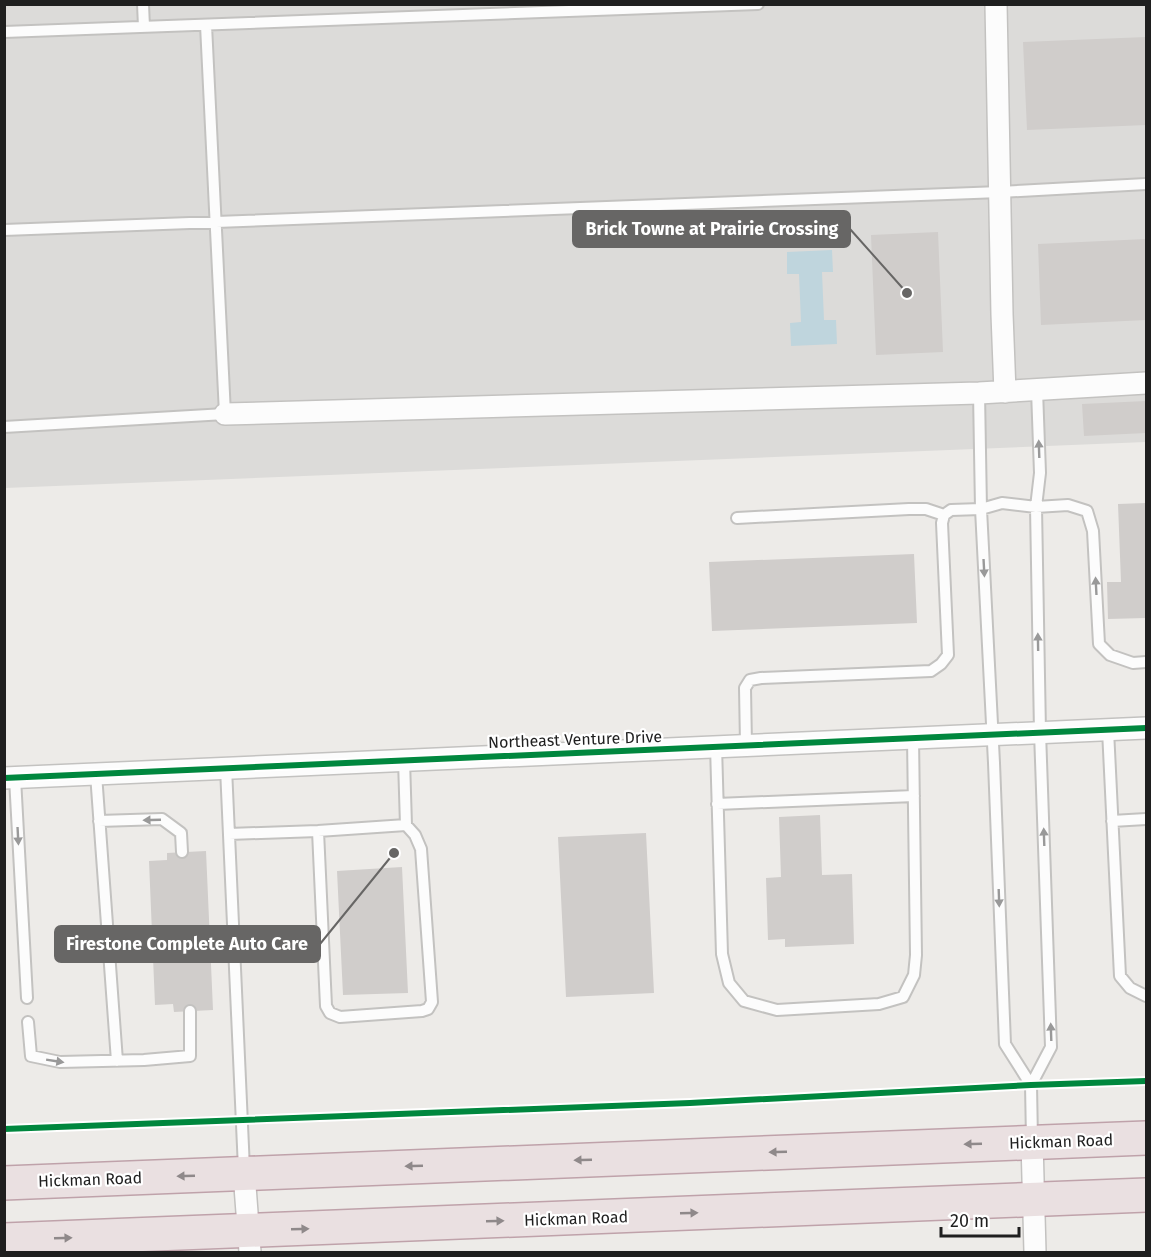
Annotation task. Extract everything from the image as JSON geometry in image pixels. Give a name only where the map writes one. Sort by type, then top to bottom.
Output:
[{"type":"highway","name":"Hickman Road","points":[[4,1183],[1146,1138]]},
{"type":"highway","name":"Hickman Road","points":[[4,1240],[249,1242],[1033,1198],[1146,1195]]},
{"type":"street","points":[[996,4],[1005,392]]},
{"type":"street","points":[[225,414],[980,393],[1146,383]]},
{"type":"street","name":"Northeast Venture Drive","points":[[10,778],[1146,728]]},
{"type":"street","points":[[1032,1142],[1035,1252]]},
{"type":"street","points":[[244,1173],[249,1242]]},
{"type":"lane","points":[[143,4],[144,27]]},
{"type":"lane","points":[[4,33],[758,4]]},
{"type":"lane","points":[[4,427],[225,414],[206,25]]},
{"type":"lane","points":[[4,230],[1000,192],[1146,184]]},
{"type":"lane","points":[[1032,1142],[1031,1085],[1051,1047],[1040,732],[1036,507],[1040,473],[1037,390]]},
{"type":"lane","points":[[980,393],[981,509],[993,734],[1005,1044],[1031,1085]]},
{"type":"lane","points":[[746,745],[745,688],[750,680],[931,671],[941,664],[948,655],[942,523],[944,515],[951,510],[981,509],[1002,503],[1036,507],[1068,505],[1087,511],[1094,531],[1099,644],[1110,655],[1133,663],[1146,662]]},
{"type":"lane","points":[[737,518],[909,509],[926,509],[944,515]]},
{"type":"lane","points":[[1108,730],[1120,976],[1130,988],[1146,996]]},
{"type":"lane","points":[[716,746],[722,954],[729,983],[744,1001],[777,1010],[879,1004],[903,997],[914,975],[916,955],[914,738]]},
{"type":"lane","points":[[318,831],[326,1006],[330,1013],[340,1017],[428,1009],[432,1002],[421,849],[415,835],[406,825],[404,760]]},
{"type":"lane","points":[[226,768],[244,1173]]},
{"type":"lane","points":[[96,774],[117,1061]]},
{"type":"lane","points":[[10,778],[27,998]]},
{"type":"lane","points":[[717,804],[914,796]]},
{"type":"lane","points":[[99,821],[162,819],[181,833],[182,852]]},
{"type":"lane","points":[[1112,821],[1146,819]]},
{"type":"lane","points":[[229,834],[406,825]]},
{"type":"lane","points":[[28,1022],[31,1056],[60,1062],[117,1061],[190,1056],[190,1011]]},
{"type":"shaded area","points":[[4,5],[1146,5],[1146,442],[5,488]]},
{"type":"water","points":[[832,250],[833,272],[822,272],[824,320],[836,320],[837,344],[791,346],[790,323],[801,322],[799,274],[787,274],[787,252]]},
{"type":"building","points":[[1146,37],[1146,125],[1027,130],[1023,42]]},
{"type":"building","points":[[938,232],[943,352],[876,355],[871,235]]},
{"type":"building","points":[[1146,239],[1146,320],[1041,325],[1038,244]]},
{"type":"building","points":[[1146,401],[1146,433],[1084,436],[1082,404]]},
{"type":"building","points":[[1146,503],[1146,618],[1108,619],[1107,582],[1121,582],[1118,504]]},
{"type":"building","points":[[914,554],[917,623],[712,631],[709,562]]},
{"type":"building","points":[[820,815],[822,875],[852,874],[854,944],[785,947],[785,939],[768,940],[766,878],[781,877],[779,817]]},
{"type":"building","points":[[646,833],[654,993],[566,997],[558,837]]},
{"type":"building","points":[[206,851],[213,1010],[174,1012],[173,1004],[155,1005],[149,861],[167,860],[167,853]]},
{"type":"building","points":[[402,867],[408,993],[343,995],[337,871]]},
{"type":"cycle path","points":[[4,778],[1146,728]]},
{"type":"cycle path","points":[[4,1129],[690,1103],[1146,1081]]},
{"type":"place","name":"Brick Towne at Prairie Crossing","points":[[907,293]]},
{"type":"place","name":"Firestone Complete Auto Care","points":[[394,853]]}]
